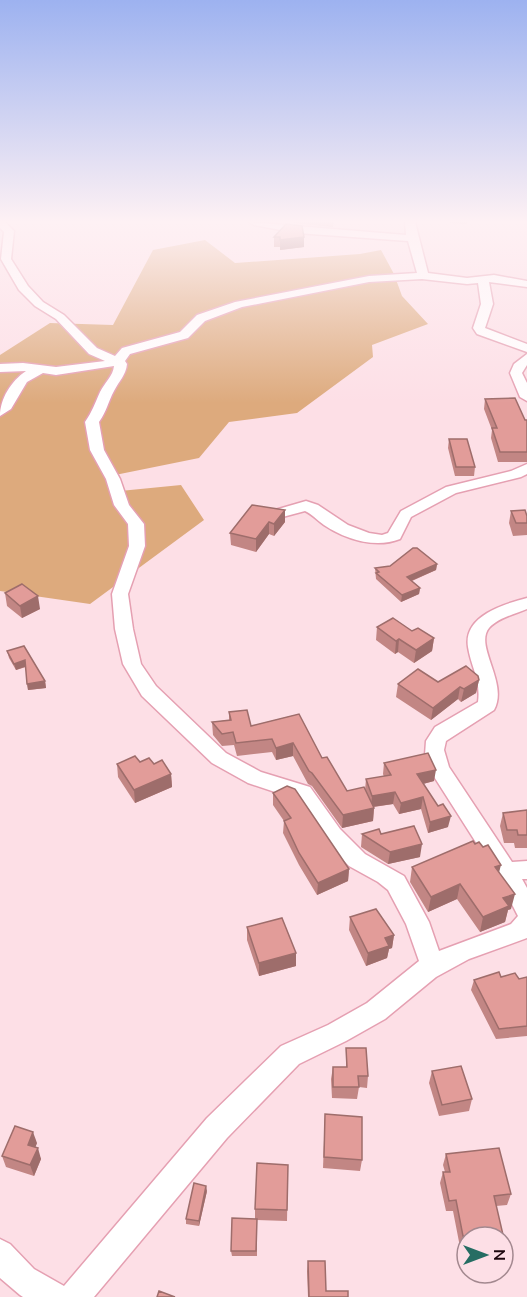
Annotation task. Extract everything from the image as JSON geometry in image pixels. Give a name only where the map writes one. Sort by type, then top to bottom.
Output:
[{"type":"street","points":[[20,283],[39,304],[54,313],[93,351],[121,364],[120,372],[107,391],[101,410],[92,422],[97,450],[122,505],[136,524],[138,532],[137,546],[120,594],[124,629],[132,664],[149,691],[219,758],[255,778],[286,786],[303,794],[332,835],[357,860],[386,875],[396,883],[417,922],[433,966]]},
{"type":"street","points":[[0,368],[24,366],[56,371],[117,361],[126,351],[184,335],[201,318],[239,304],[351,283]]},
{"type":"street","points":[[483,283],[488,294],[488,303],[480,330],[527,348]]},
{"type":"street","points":[[511,341],[527,342]]},
{"type":"street","points":[[527,358],[516,373],[527,397]]},
{"type":"street","points":[[0,412],[8,404],[18,384],[25,376],[39,370]]},
{"type":"street","points":[[257,512],[268,515],[286,513],[299,506],[308,506],[330,522],[384,540],[394,536],[400,521],[406,514],[451,490],[523,473]]},
{"type":"street","points":[[527,603],[505,610],[482,625],[476,643],[489,684],[490,698],[487,705],[442,732],[435,743],[433,752],[440,770],[516,870],[527,910]]},
{"type":"street","points":[[75,1297],[217,1128],[290,1055],[337,1033],[376,1011],[433,966],[519,931],[527,922]]},
{"type":"street","points":[[0,1254],[8,1267],[33,1288],[54,1297]]},
{"type":"shaded area","points":[[136,283],[397,283],[402,296],[428,324],[372,345],[373,357],[297,413],[229,422],[199,458],[115,475],[120,491],[181,485],[204,520],[90,604],[0,591],[0,355],[50,323],[113,325]]},
{"type":"building","points":[[515,398],[527,420],[527,452],[500,452],[492,428],[497,428],[485,399]]},
{"type":"building","points":[[449,439],[467,439],[475,467],[456,467]]},
{"type":"building","points":[[252,505],[285,510],[274,524],[269,522],[256,539],[230,533]]},
{"type":"building","points":[[525,510],[527,523],[516,523],[511,511]]},
{"type":"building","points":[[413,548],[417,548],[437,564],[407,577],[420,588],[402,595],[376,573],[379,572],[375,568],[390,566]]},
{"type":"building","points":[[22,584],[38,596],[20,606],[5,593]]},
{"type":"building","points":[[393,618],[412,631],[418,628],[434,638],[416,650],[399,639],[396,641],[377,627]]},
{"type":"building","points":[[24,646],[45,681],[27,684],[25,660],[14,664],[7,651]]},
{"type":"building","points":[[466,666],[478,676],[479,680],[464,689],[460,687],[433,708],[398,684],[418,669],[438,682]]},
{"type":"building","points":[[247,710],[251,726],[299,714],[322,758],[327,757],[347,791],[364,787],[374,808],[343,815],[309,771],[293,743],[276,748],[272,739],[236,743],[233,732],[222,734],[212,722],[231,720],[229,712]]},
{"type":"building","points":[[428,753],[436,770],[417,774],[438,806],[443,804],[451,816],[430,822],[423,797],[401,803],[395,792],[372,796],[366,779],[391,775],[384,763]]},
{"type":"building","points":[[135,756],[140,762],[149,758],[154,764],[162,760],[171,774],[134,790],[117,764]]},
{"type":"building","points":[[287,786],[295,789],[349,869],[318,883],[299,853],[284,821],[291,818],[273,793]]},
{"type":"building","points":[[527,810],[527,835],[518,835],[517,830],[507,830],[503,813]]},
{"type":"building","points":[[414,826],[422,844],[390,852],[362,834],[379,829],[381,834]]},
{"type":"building","points":[[473,841],[475,844],[479,842],[483,847],[488,845],[501,865],[495,867],[515,894],[503,898],[509,906],[483,917],[460,884],[431,897],[412,867]]},
{"type":"building","points":[[376,909],[394,935],[385,938],[389,946],[368,953],[350,917]]},
{"type":"building","points":[[282,918],[296,953],[259,963],[247,927]]},
{"type":"building","points":[[499,972],[501,977],[515,973],[519,979],[527,977],[527,1026],[499,1029],[474,980]]},
{"type":"building","points":[[346,1048],[366,1048],[368,1076],[358,1076],[359,1087],[333,1087],[333,1067],[347,1067]]},
{"type":"building","points":[[461,1066],[472,1099],[442,1105],[432,1071]]},
{"type":"building","points":[[325,1114],[362,1117],[362,1160],[324,1157]]},
{"type":"building","points":[[15,1126],[33,1132],[28,1145],[38,1148],[30,1165],[2,1156]]},
{"type":"building","points":[[499,1148],[511,1194],[494,1196],[501,1225],[461,1225],[456,1200],[449,1201],[443,1172],[450,1172],[446,1154]]},
{"type":"building","points":[[257,1163],[288,1165],[287,1210],[255,1209]]},
{"type":"building","points":[[194,1183],[206,1186],[199,1221],[186,1219]]},
{"type":"building","points":[[232,1218],[257,1219],[256,1251],[231,1251]]},
{"type":"building","points":[[308,1261],[325,1261],[326,1291],[348,1291],[348,1297],[309,1297]]},
{"type":"building","points":[[159,1291],[175,1297],[157,1297]]}]
